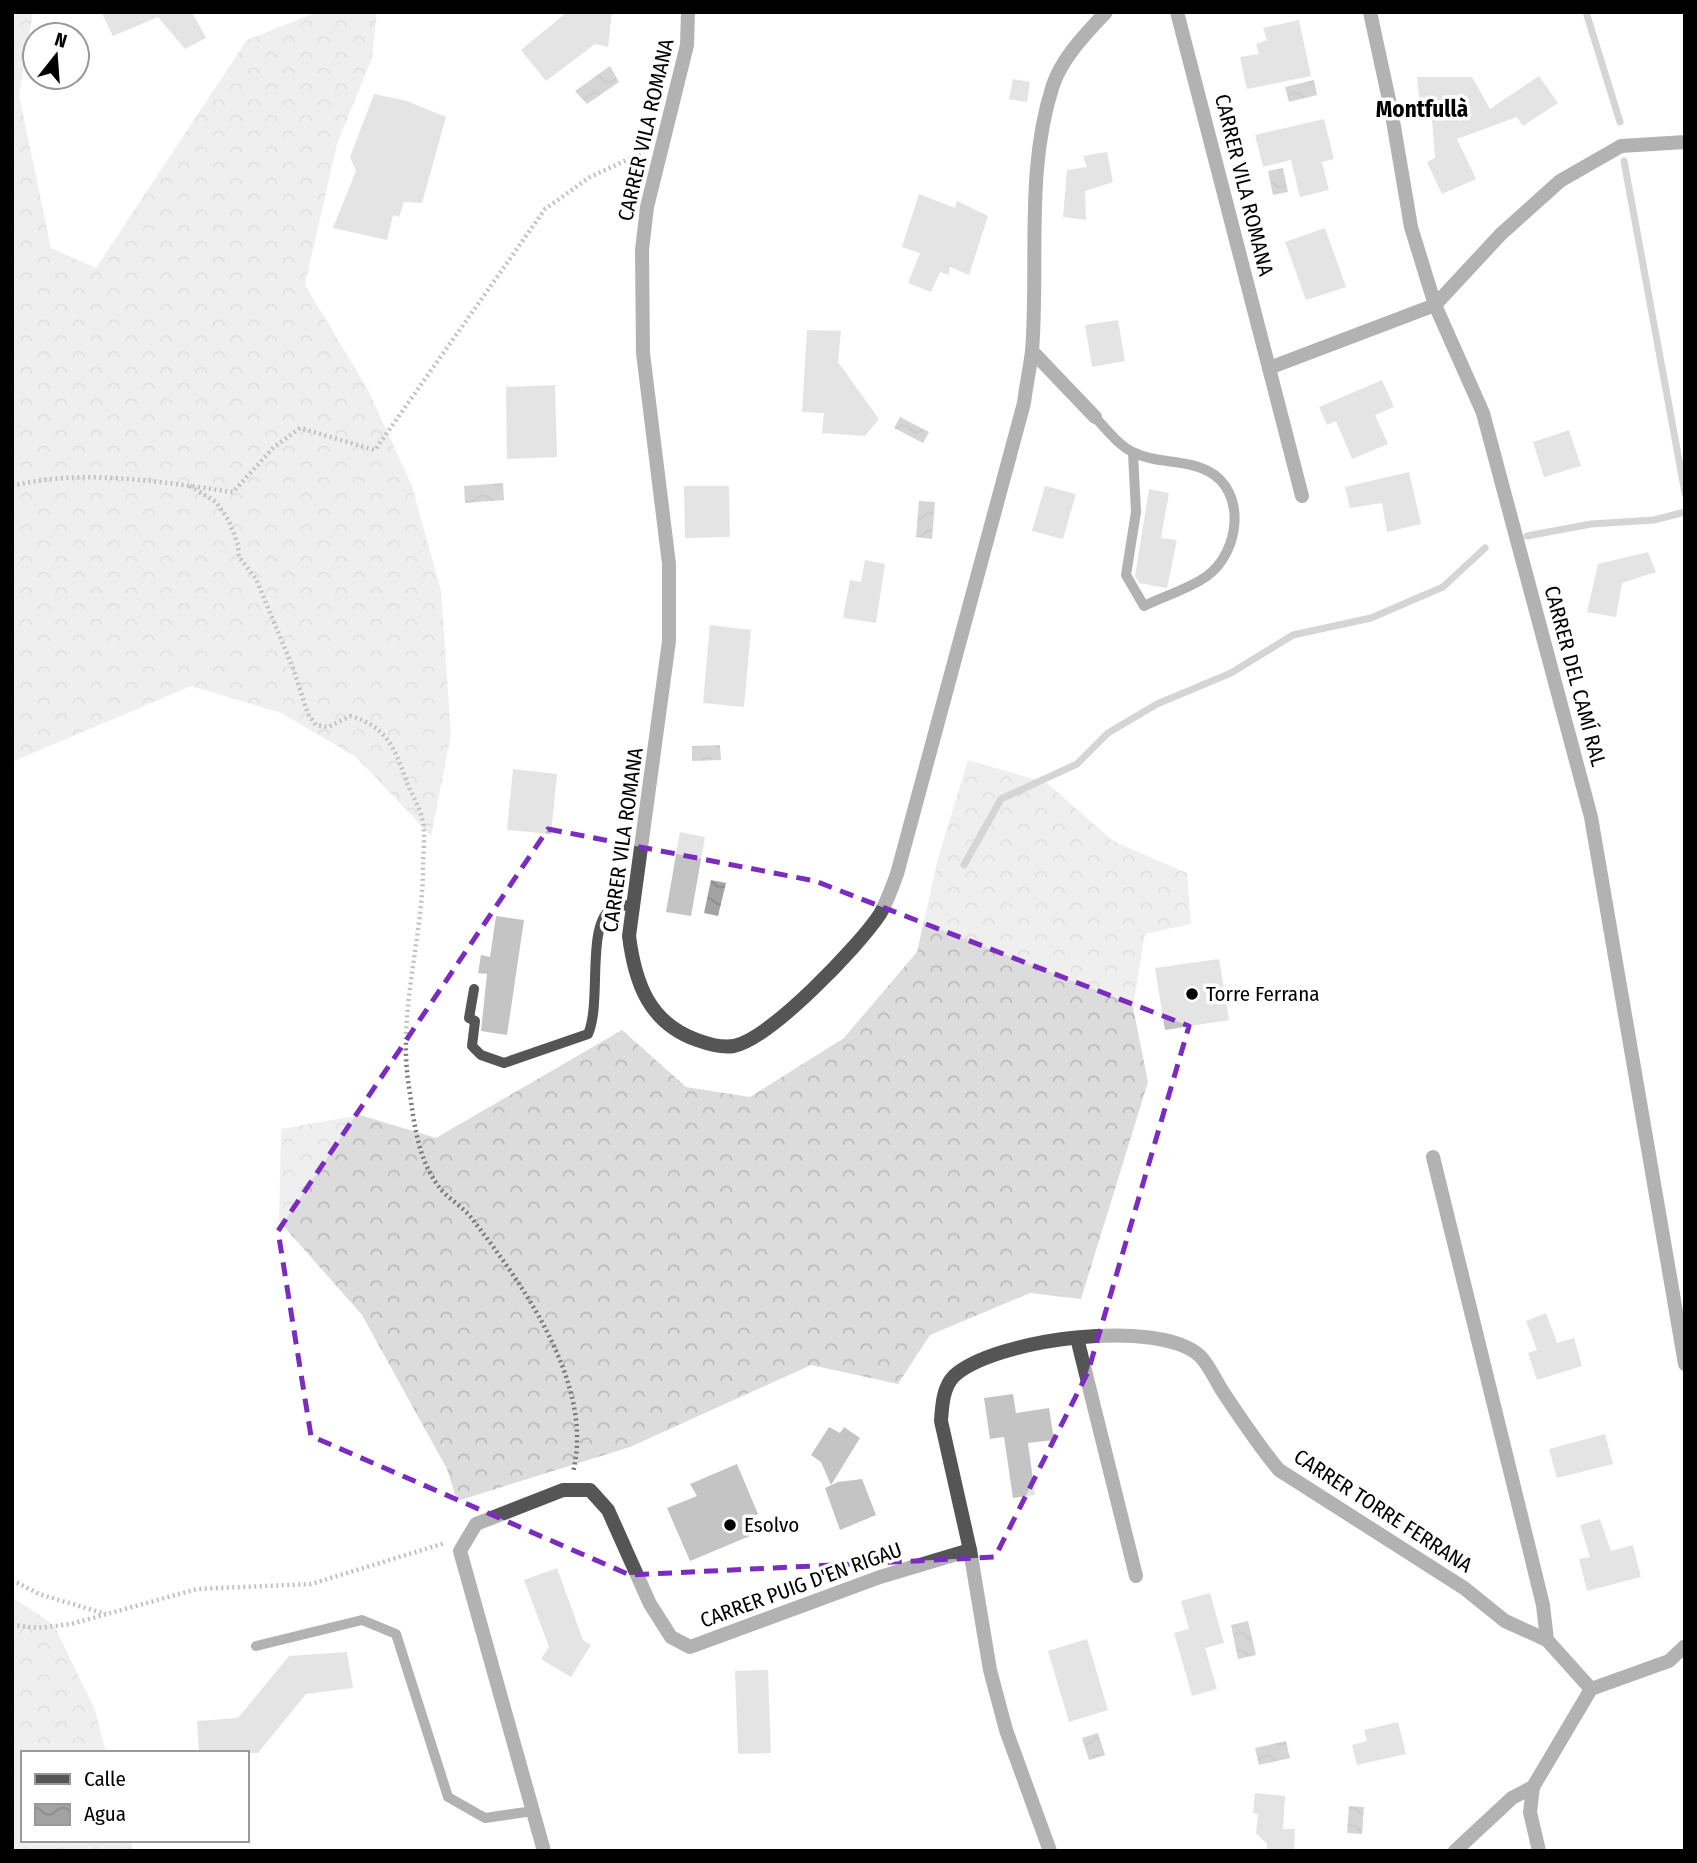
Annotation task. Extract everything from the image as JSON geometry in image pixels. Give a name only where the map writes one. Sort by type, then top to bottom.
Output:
[{"type":"street","name":"CARRER VILA ROMANA","points":[[688,12],[687,46],[647,207],[640,305],[669,565],[669,641],[661,722],[629,936],[633,967],[643,995],[660,1019],[681,1034],[710,1045],[734,1046],[758,1036],[860,941],[881,912],[910,832],[1024,403],[1032,351],[1034,218],[1040,157],[1053,84],[1071,51],[1105,12]]},
{"type":"street","name":"CARRER VILA ROMANA","points":[[1177,12],[1302,496]]},
{"type":"street","name":"CARRER DEL CAMÍ RAL","points":[[1370,12],[1391,109],[1411,227],[1435,305],[1483,413],[1591,817],[1685,1364]]},
{"type":"street","points":[[1269,368],[1435,305],[1501,234],[1560,181],[1621,146],[1685,142]]},
{"type":"street","points":[[1032,351],[1095,417]]},
{"type":"street","points":[[1433,1157],[1542,1605],[1547,1640]]},
{"type":"street","name":"CARRER TORRE FERRANA","points":[[970,1550],[941,1421],[942,1400],[952,1377],[976,1361],[1026,1346],[1077,1338],[1134,1336],[1174,1342],[1200,1356],[1258,1445],[1279,1470],[1464,1588],[1504,1621],[1547,1640],[1591,1689]]},
{"type":"street","points":[[1077,1338],[1136,1576]]},
{"type":"street","points":[[544,1851],[460,1551],[476,1524],[568,1490]]},
{"type":"street","name":"CARRER PUIG D'EN RIGAU","points":[[568,1490],[590,1490],[608,1510],[650,1604],[671,1637],[690,1647],[880,1577],[970,1550]]},
{"type":"street","points":[[970,1550],[990,1670],[1006,1730],[1051,1851]]},
{"type":"street","points":[[1539,1851],[1530,1812],[1533,1787],[1591,1689],[1669,1661],[1685,1646]]},
{"type":"street","points":[[1455,1851],[1512,1798],[1533,1787]]},
{"type":"lane","points":[[1095,417],[1133,453],[1208,471],[1226,485],[1235,502],[1234,530],[1222,560],[1208,576],[1144,606],[1126,575],[1136,512],[1133,453]]},
{"type":"lane","points":[[474,989],[469,1018],[475,1021],[472,1046],[481,1055],[504,1063],[589,1034],[596,1017],[597,931],[602,917],[612,907],[632,905]]},
{"type":"lane","points":[[256,1646],[362,1620],[396,1634],[448,1797],[485,1818],[533,1811]]},
{"type":"path","points":[[12,486],[38,480],[135,478],[233,492],[273,448],[300,428],[374,450],[545,209],[590,177],[661,144]]},
{"type":"path","points":[[190,486],[216,502],[229,521],[238,545],[239,557],[256,579],[293,668],[308,714],[316,725],[328,727],[351,716],[378,727],[399,759],[422,819],[423,903],[410,989],[408,1053],[408,1082],[418,1145],[439,1187],[471,1217],[510,1273],[552,1342],[569,1382],[575,1419],[575,1464],[568,1490]]},
{"type":"path","points":[[12,1625],[38,1628],[71,1624],[197,1589],[311,1584],[469,1536]]},
{"type":"path","points":[[12,1580],[39,1594],[107,1614]]},
{"type":"highlighted area","points":[[548,829],[815,881],[1189,1026],[1088,1372],[995,1557],[630,1575],[311,1436],[278,1231]]},
{"type":"green space","points":[[12,12],[33,12],[31,21],[21,21],[19,95],[51,248],[96,268],[247,40],[317,12],[377,12],[372,58],[337,144],[305,285],[368,390],[412,486],[441,591],[451,735],[431,836],[356,757],[281,713],[191,686],[12,762]]},
{"type":"green space","points":[[968,760],[1047,783],[1113,841],[1187,873],[1191,924],[1145,934],[1133,1007],[1148,1082],[1081,1299],[1030,1293],[930,1335],[898,1384],[811,1365],[630,1447],[457,1501],[447,1469],[362,1315],[279,1221],[281,1129],[360,1115],[436,1138],[622,1030],[686,1087],[750,1097],[844,1038],[917,952],[938,858]]},
{"type":"green space","points":[[12,1597],[54,1625],[95,1710],[105,1751],[21,1751],[21,1842],[131,1842],[133,1851],[12,1851]]},
{"type":"water","points":[[610,66],[619,82],[587,104],[575,91]]},
{"type":"water","points":[[1314,80],[1317,95],[1289,102],[1285,87]]},
{"type":"water","points":[[1283,168],[1288,192],[1273,195],[1268,171]]},
{"type":"water","points":[[900,417],[929,432],[923,443],[894,428]]},
{"type":"water","points":[[503,483],[504,500],[465,503],[464,486]]},
{"type":"water","points":[[919,501],[935,502],[932,539],[916,537]]},
{"type":"water","points":[[720,745],[721,760],[692,761],[692,746]]},
{"type":"water","points":[[711,880],[726,883],[718,916],[704,913]]},
{"type":"water","points":[[1248,1621],[1256,1655],[1238,1659],[1231,1625]]},
{"type":"water","points":[[1098,1733],[1105,1755],[1089,1760],[1082,1738]]},
{"type":"water","points":[[1286,1741],[1290,1758],[1259,1765],[1255,1748]]},
{"type":"water","points":[[1349,1806],[1364,1807],[1362,1834],[1347,1833]]},
{"type":"building","points":[[101,12],[192,12],[206,38],[185,49],[158,17],[113,36]]},
{"type":"building","points":[[567,12],[612,12],[608,47],[595,44],[546,81],[521,50]]},
{"type":"building","points":[[1299,20],[1311,76],[1247,89],[1240,57],[1259,54],[1256,44],[1267,40],[1263,28]]},
{"type":"building","points":[[1539,76],[1558,103],[1523,126],[1517,117],[1457,139],[1476,179],[1442,194],[1427,162],[1435,158],[1432,120],[1421,120],[1417,77],[1472,77],[1490,109]]},
{"type":"building","points":[[1013,79],[1030,82],[1027,102],[1009,99]]},
{"type":"building","points":[[374,94],[407,101],[446,117],[422,203],[404,202],[399,217],[393,215],[387,240],[333,228],[356,171],[350,157]]},
{"type":"building","points":[[1324,119],[1334,159],[1322,162],[1329,190],[1300,197],[1291,160],[1263,167],[1255,135]]},
{"type":"building","points":[[1107,152],[1113,182],[1085,191],[1086,220],[1063,217],[1067,170],[1087,167],[1083,156]]},
{"type":"building","points":[[919,194],[955,208],[957,201],[988,216],[969,275],[950,267],[949,275],[940,272],[931,292],[908,283],[920,253],[902,247]]},
{"type":"building","points":[[1325,228],[1346,287],[1306,300],[1285,242]]},
{"type":"building","points":[[1118,320],[1125,361],[1092,367],[1085,325]]},
{"type":"building","points":[[807,330],[841,331],[838,362],[879,419],[865,436],[822,433],[824,413],[802,412]]},
{"type":"building","points":[[1382,380],[1394,407],[1375,415],[1388,444],[1352,459],[1336,421],[1327,425],[1319,407]]},
{"type":"building","points":[[555,385],[557,457],[507,459],[506,387]]},
{"type":"building","points":[[1569,430],[1581,466],[1544,477],[1533,442]]},
{"type":"building","points":[[1409,472],[1421,524],[1387,532],[1382,503],[1350,508],[1345,487]]},
{"type":"building","points":[[684,486],[729,486],[730,537],[685,538]]},
{"type":"building","points":[[1045,486],[1076,494],[1063,539],[1032,531]]},
{"type":"building","points":[[1149,489],[1169,493],[1161,538],[1177,540],[1167,588],[1139,583],[1135,576]]},
{"type":"building","points":[[1648,552],[1656,572],[1622,583],[1616,617],[1587,612],[1598,564]]},
{"type":"building","points":[[865,560],[885,564],[876,623],[843,618],[850,580],[861,582]]},
{"type":"building","points":[[710,625],[751,630],[744,707],[703,703]]},
{"type":"building","points":[[513,769],[557,774],[551,834],[507,830]]},
{"type":"building","points":[[680,832],[705,837],[691,916],[666,912]]},
{"type":"building","points":[[496,916],[524,920],[507,1035],[481,1031],[487,974],[478,973],[481,955],[490,957]]},
{"type":"building","name":"Torre Ferrana","points":[[1219,959],[1229,1020],[1165,1030],[1155,968]]},
{"type":"building","points":[[1546,1313],[1557,1343],[1574,1338],[1582,1366],[1537,1380],[1528,1353],[1537,1350],[1526,1321]]},
{"type":"building","points":[[1013,1394],[1016,1413],[1049,1408],[1054,1440],[1028,1443],[1035,1495],[1013,1498],[1004,1437],[990,1439],[984,1398]]},
{"type":"building","points":[[829,1427],[840,1433],[844,1427],[860,1438],[831,1485],[821,1462],[811,1455]]},
{"type":"building","points":[[1605,1434],[1613,1464],[1557,1478],[1549,1449]]},
{"type":"building","points":[[737,1464],[758,1514],[746,1520],[750,1536],[690,1561],[667,1508],[697,1496],[690,1484]]},
{"type":"building","points":[[862,1479],[876,1515],[840,1530],[825,1488],[838,1482]]},
{"type":"building","points":[[1600,1519],[1611,1551],[1633,1545],[1641,1577],[1587,1591],[1579,1559],[1590,1557],[1580,1525]]},
{"type":"building","points":[[557,1568],[583,1640],[591,1645],[571,1677],[541,1659],[549,1647],[524,1580]]},
{"type":"building","points":[[1210,1593],[1224,1643],[1205,1648],[1217,1689],[1192,1696],[1174,1633],[1189,1629],[1181,1601]]},
{"type":"building","points":[[1087,1639],[1108,1710],[1069,1722],[1048,1651]]},
{"type":"building","points":[[347,1652],[353,1688],[306,1694],[258,1753],[199,1751],[197,1721],[238,1718],[289,1656]]},
{"type":"building","points":[[768,1670],[771,1753],[738,1754],[735,1671]]},
{"type":"building","points":[[1398,1722],[1406,1754],[1357,1765],[1352,1745],[1367,1741],[1364,1730]]},
{"type":"building","points":[[1255,1793],[1285,1796],[1283,1829],[1295,1829],[1294,1851],[1267,1851],[1267,1844],[1256,1833],[1258,1814],[1253,1813]]},
{"type":"waterway","points":[[1586,12],[1620,122]]},
{"type":"waterway","points":[[1624,161],[1685,493]]},
{"type":"waterway","points":[[1527,536],[1591,524],[1654,520],[1685,512]]},
{"type":"waterway","points":[[964,865],[1001,799],[1077,764],[1108,733],[1157,704],[1231,673],[1293,635],[1371,618],[1443,587],[1485,548]]},
{"type":"place","name":"Torre Ferrana","points":[[1192,994]]},
{"type":"place","name":"Esolvo","points":[[730,1525]]},
{"type":"district","name":"Montfullà","points":[[1422,109]]}]
